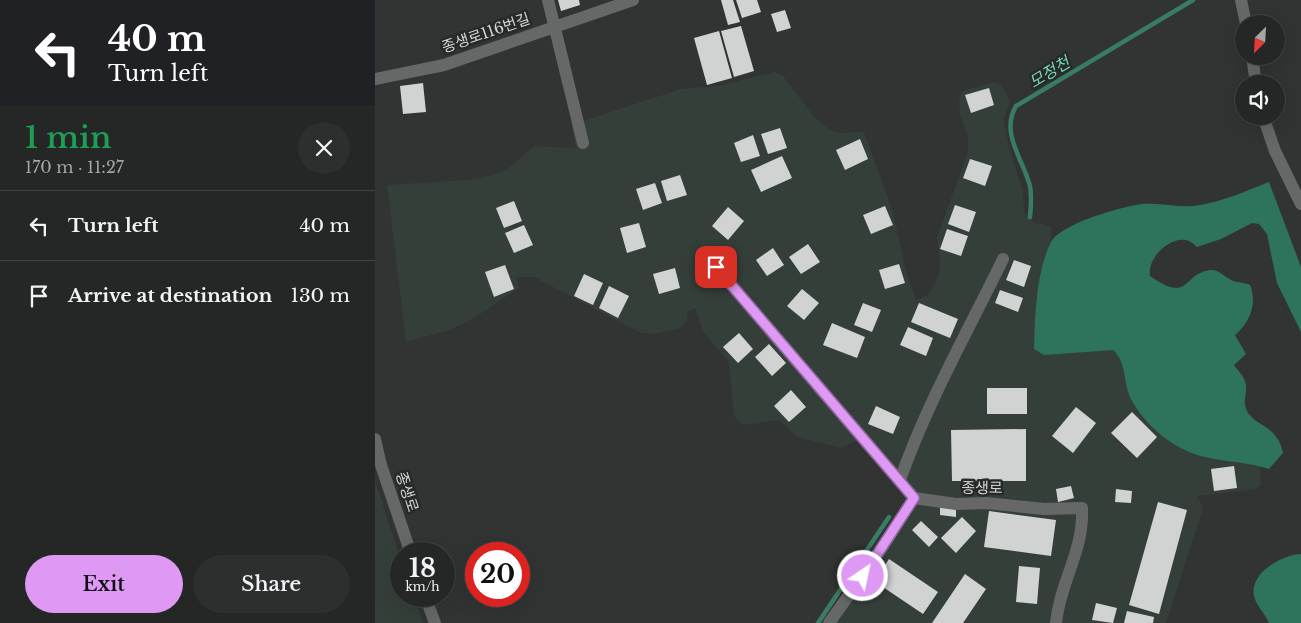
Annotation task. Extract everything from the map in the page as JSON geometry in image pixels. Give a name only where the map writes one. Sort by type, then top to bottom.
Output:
[{"type":"street","points":[[548,0],[583,143]]},
{"type":"street","name":"종생로116번길","points":[[375,79],[444,65],[633,0]]},
{"type":"street","points":[[1241,0],[1244,15]]},
{"type":"street","points":[[1266,125],[1275,151],[1301,204]]},
{"type":"street","points":[[900,480],[915,436],[1003,260]]},
{"type":"street","points":[[716,267],[914,498],[872,563],[829,623]]},
{"type":"street","name":"종생로","points":[[375,439],[381,465],[407,542]]},
{"type":"street","name":"종생로","points":[[914,498],[956,504],[986,503],[1044,509],[1082,508],[1081,534],[1075,560],[1062,591],[1056,623]]},
{"type":"street","points":[[429,607],[435,623]]},
{"type":"shaded area","points":[[775,72],[783,76],[815,118],[827,128],[839,133],[864,132],[893,212],[905,268],[916,300],[928,295],[939,276],[940,260],[937,238],[968,151],[968,136],[960,116],[959,97],[963,91],[994,82],[1002,85],[1010,102],[1004,119],[1009,148],[1023,191],[1024,212],[1034,222],[1052,227],[1036,300],[1106,350],[1113,350],[1119,355],[1132,400],[1156,430],[1167,439],[1193,454],[1260,466],[1261,484],[1256,489],[1197,496],[1203,508],[1166,623],[836,623],[917,506],[857,440],[842,448],[797,437],[779,420],[743,425],[734,416],[729,362],[704,333],[695,308],[688,311],[687,320],[681,328],[654,334],[641,333],[534,277],[516,277],[519,288],[471,320],[449,330],[406,342],[387,185],[469,180],[493,175],[507,170],[534,146],[576,148],[571,125],[681,89],[717,86]]},
{"type":"shaded area","points":[[375,480],[395,542],[390,542],[390,607],[418,607],[423,623],[375,623]]},
{"type":"green space","points":[[1269,182],[1301,267],[1301,332],[1277,283],[1267,234],[1259,224],[1252,223],[1221,239],[1197,247],[1186,240],[1172,242],[1155,256],[1150,269],[1150,276],[1163,284],[1179,287],[1185,285],[1201,273],[1213,270],[1233,281],[1250,285],[1253,299],[1251,313],[1235,335],[1246,354],[1234,365],[1245,382],[1245,406],[1249,415],[1271,431],[1280,443],[1283,453],[1269,469],[1194,454],[1162,436],[1144,419],[1131,399],[1121,361],[1113,350],[1044,355],[1034,349],[1039,282],[1045,256],[1055,237],[1078,223],[1121,208],[1143,204],[1200,205],[1226,198]]},
{"type":"green space","points":[[1301,554],[1301,623],[1269,623],[1254,596],[1257,580],[1262,573],[1276,562]]},
{"type":"building","points":[[558,0],[579,0],[580,5],[561,11]]},
{"type":"building","points":[[721,0],[733,0],[740,22],[728,25]]},
{"type":"building","points":[[736,0],[757,0],[761,12],[742,18]]},
{"type":"building","points":[[785,10],[791,28],[777,32],[771,14]]},
{"type":"building","points":[[741,26],[754,71],[734,77],[721,31]]},
{"type":"building","points":[[719,31],[732,78],[707,85],[694,38]]},
{"type":"building","points":[[423,83],[426,112],[403,114],[400,86]]},
{"type":"building","points":[[989,88],[994,105],[971,113],[965,95]]},
{"type":"building","points":[[780,128],[787,148],[768,154],[761,134]]},
{"type":"building","points":[[753,135],[760,156],[741,162],[734,143]]},
{"type":"building","points":[[860,139],[868,159],[845,170],[836,150]]},
{"type":"building","points":[[782,156],[792,178],[761,192],[751,170]]},
{"type":"building","points":[[970,159],[992,166],[985,186],[963,178]]},
{"type":"building","points":[[680,175],[687,195],[667,201],[661,181]]},
{"type":"building","points":[[655,183],[662,203],[643,210],[636,189]]},
{"type":"building","points":[[514,201],[522,221],[504,228],[496,208]]},
{"type":"building","points":[[955,205],[976,212],[969,232],[948,224]]},
{"type":"building","points":[[885,206],[893,225],[871,234],[863,215]]},
{"type":"building","points":[[728,207],[744,221],[728,240],[712,226]]},
{"type":"building","points":[[639,223],[646,247],[627,253],[620,228]]},
{"type":"building","points":[[524,225],[533,245],[514,253],[505,233]]},
{"type":"building","points":[[947,229],[968,236],[961,256],[940,249]]},
{"type":"building","points":[[808,244],[820,262],[801,274],[789,257]]},
{"type":"building","points":[[773,248],[784,265],[767,276],[756,260]]},
{"type":"building","points":[[1014,260],[1031,266],[1024,287],[1006,280]]},
{"type":"building","points":[[899,264],[905,283],[885,289],[879,270]]},
{"type":"building","points":[[505,265],[514,289],[494,297],[485,272]]},
{"type":"building","points":[[675,268],[680,288],[659,294],[653,274]]},
{"type":"building","points":[[584,274],[603,283],[593,305],[574,296]]},
{"type":"building","points":[[609,286],[629,296],[618,318],[599,308]]},
{"type":"building","points":[[802,289],[819,303],[804,320],[787,306]]},
{"type":"building","points":[[1000,290],[1023,298],[1018,312],[995,303]]},
{"type":"building","points":[[863,303],[881,310],[872,332],[854,325]]},
{"type":"building","points":[[919,303],[958,319],[950,338],[911,322]]},
{"type":"building","points":[[832,323],[865,337],[857,358],[823,345]]},
{"type":"building","points":[[908,327],[933,338],[926,356],[900,345]]},
{"type":"building","points":[[739,333],[753,349],[738,363],[723,347]]},
{"type":"building","points":[[769,344],[786,363],[772,376],[755,357]]},
{"type":"building","points":[[987,388],[1027,388],[1027,414],[987,414]]},
{"type":"building","points":[[791,390],[806,407],[789,422],[774,406]]},
{"type":"building","points":[[876,406],[900,417],[893,434],[868,424]]},
{"type":"building","points":[[1076,407],[1096,423],[1073,453],[1052,436]]},
{"type":"building","points":[[1132,412],[1157,437],[1137,458],[1111,433]]},
{"type":"building","points":[[1026,429],[1026,481],[952,481],[951,430]]},
{"type":"building","points":[[1234,466],[1237,488],[1214,491],[1211,469]]},
{"type":"building","points":[[1071,486],[1074,498],[1058,502],[1056,489]]},
{"type":"building","points":[[1116,489],[1132,491],[1131,503],[1115,502]]},
{"type":"building","points":[[1158,502],[1187,510],[1159,614],[1129,605]]},
{"type":"building","points":[[940,506],[956,507],[956,517],[940,515]]},
{"type":"building","points":[[989,511],[1056,520],[1051,556],[984,547]]},
{"type":"building","points":[[962,517],[976,531],[956,553],[941,538]]},
{"type":"building","points":[[921,521],[938,537],[929,547],[912,530]]},
{"type":"building","points":[[889,559],[938,592],[923,614],[874,581]]},
{"type":"building","points":[[1019,566],[1040,568],[1037,604],[1016,602]]},
{"type":"building","points":[[965,574],[986,589],[963,623],[932,623]]},
{"type":"building","points":[[1096,603],[1117,608],[1113,623],[1092,620]]},
{"type":"building","points":[[1127,611],[1154,617],[1153,623],[1124,623]]},
{"type":"waterway","name":"모정천","points":[[1030,217],[1030,186],[1014,146],[1010,126],[1016,106],[1193,0]]},
{"type":"waterway","name":"모정천","points":[[818,623],[889,517]]},
{"type":"route","points":[[716,267],[914,498],[863,576]]}]
